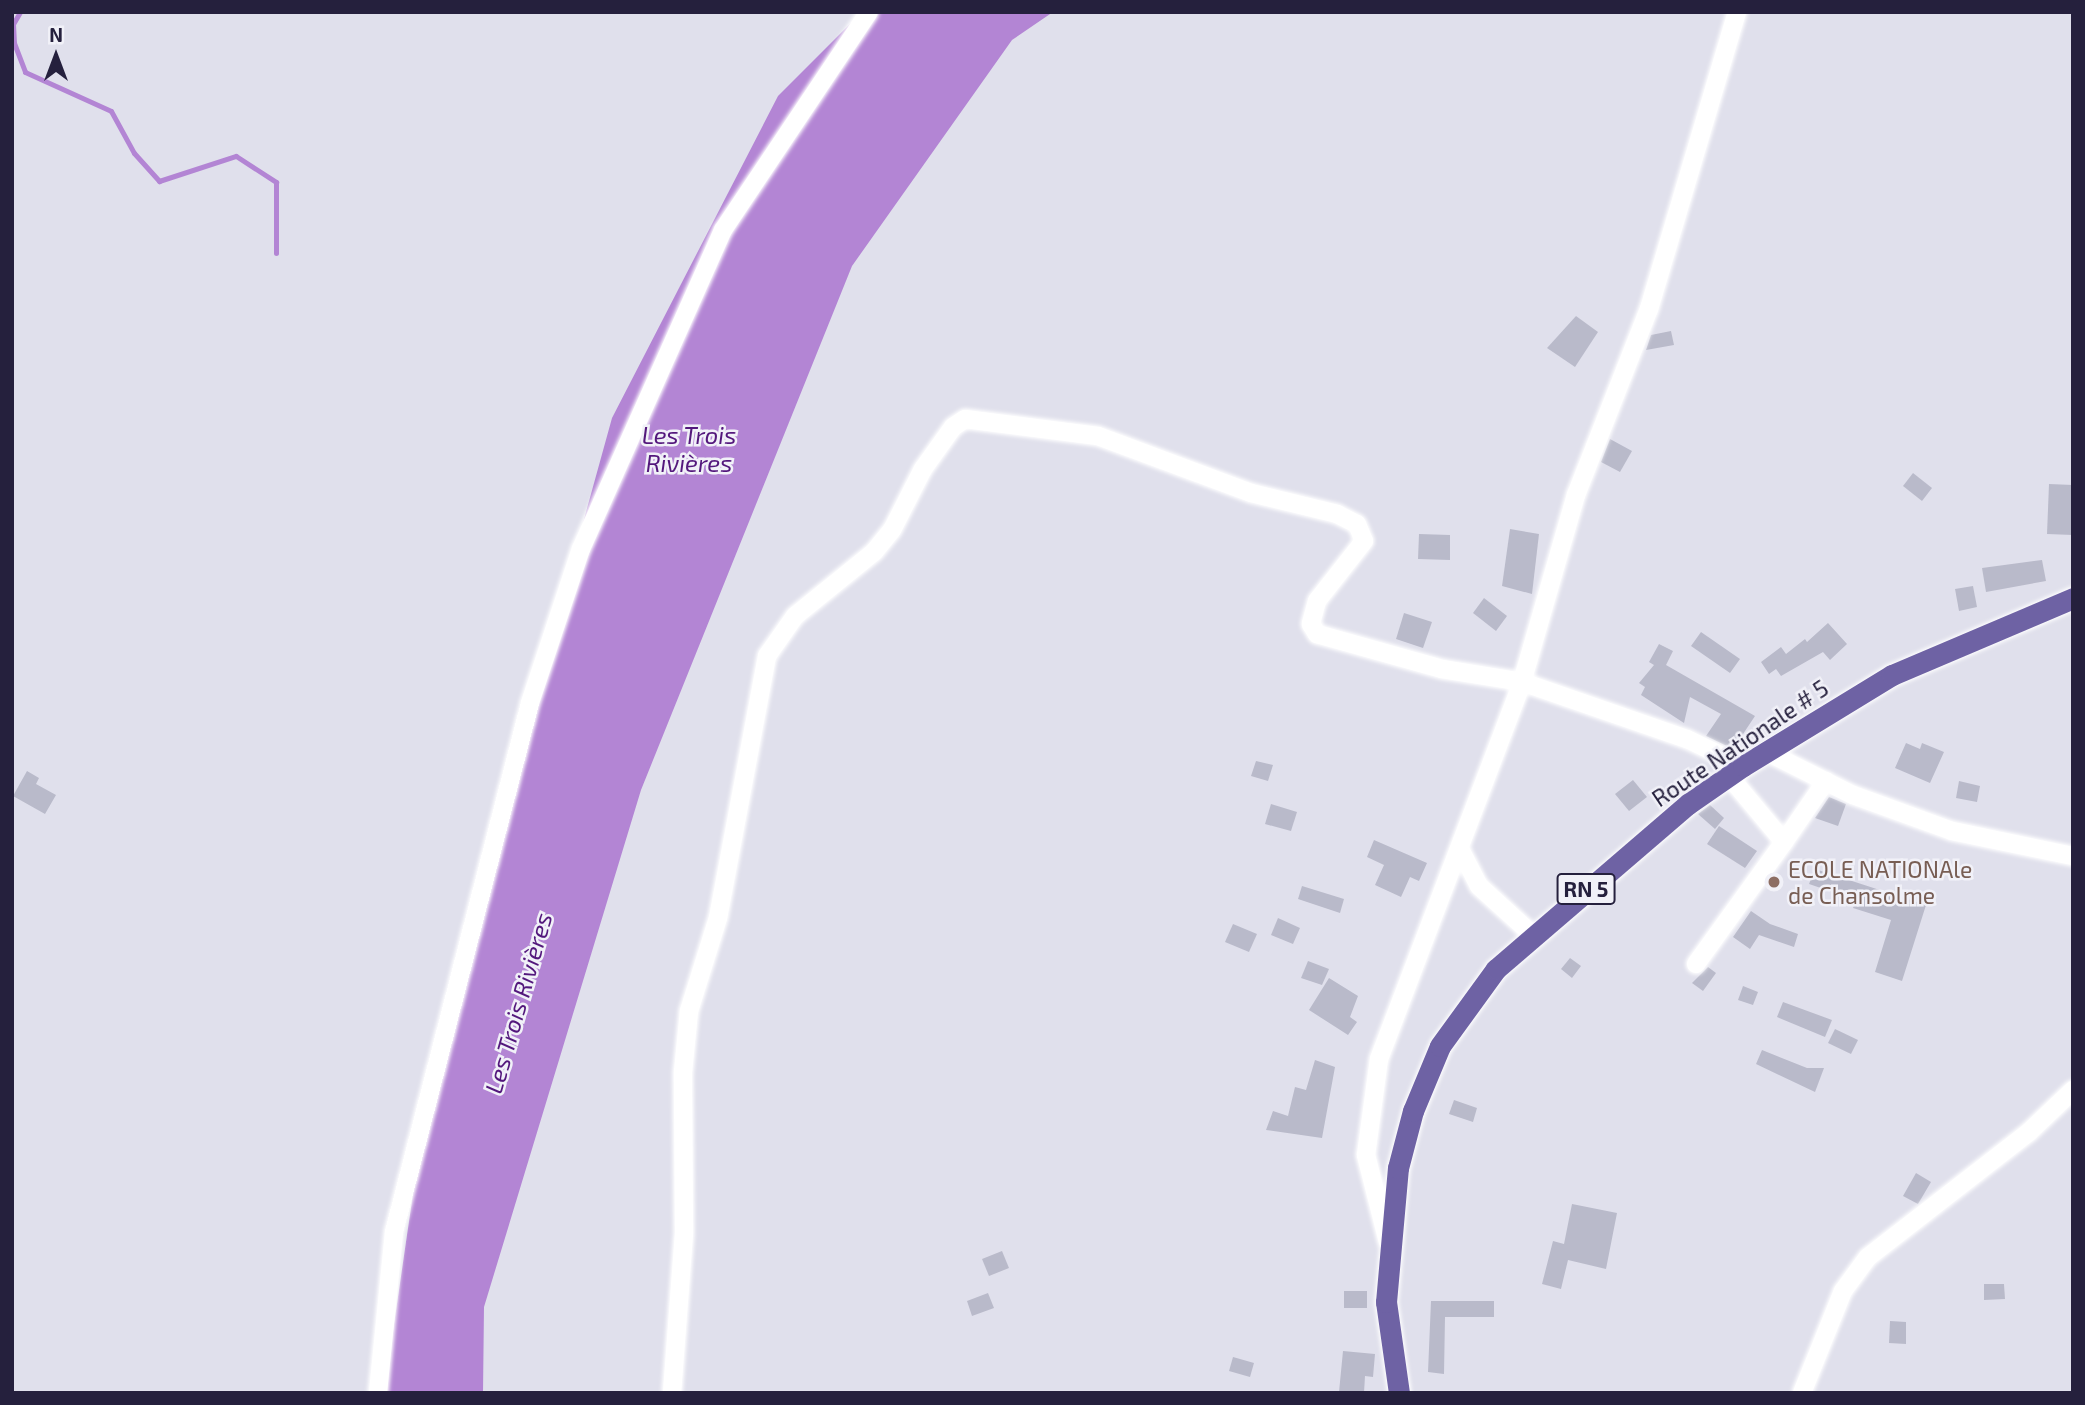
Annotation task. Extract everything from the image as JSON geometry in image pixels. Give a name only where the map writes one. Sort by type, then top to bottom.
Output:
[{"type":"main road","name":"Route Nationale # 5","points":[[1399,1393],[1386,1302],[1398,1168],[1413,1111],[1440,1046],[1496,969],[1688,804],[1736,771],[1892,675],[2073,598]]},
{"type":"street","points":[[378,1393],[394,1232],[530,703],[581,549],[723,230],[869,12]]},
{"type":"street","points":[[1390,1248],[1366,1155],[1379,1059],[1522,682],[1576,495],[1649,309],[1737,12]]},
{"type":"street","points":[[672,1393],[684,1232],[683,1072],[689,1011],[725,884],[767,656],[795,616],[874,552],[953,427],[965,419],[981,418],[1098,436],[1251,493],[1337,514],[1357,524],[1364,541],[1317,601],[1311,624],[1317,634],[1442,669],[1522,682],[1687,739],[1736,771],[1784,842]]},
{"type":"street","points":[[1767,752],[1826,781],[1952,831],[2073,856]]},
{"type":"street","points":[[1696,964],[1826,781]]},
{"type":"street","points":[[1460,849],[1479,886],[1534,936]]},
{"type":"street","points":[[1802,1393],[1843,1291],[1868,1257],[2029,1132],[2073,1090]]},
{"type":"water","name":"Les Trois Rivières","points":[[862,12],[1053,12],[1012,40],[852,266],[641,790],[484,1307],[483,1393],[384,1393],[430,1077],[612,418],[778,96]]},
{"type":"building","points":[[1576,316],[1598,332],[1575,367],[1547,348]]},
{"type":"building","points":[[1671,331],[1674,345],[1646,350],[1651,335]]},
{"type":"building","points":[[1610,439],[1632,451],[1620,472],[1601,462]]},
{"type":"building","points":[[1913,473],[1932,488],[1922,501],[1903,486]]},
{"type":"building","points":[[2049,484],[2073,485],[2073,535],[2047,534]]},
{"type":"building","points":[[1510,529],[1539,534],[1532,594],[1502,586]]},
{"type":"building","points":[[1419,534],[1450,535],[1450,560],[1418,559]]},
{"type":"building","points":[[2042,560],[2046,581],[1986,592],[1982,568]]},
{"type":"building","points":[[1973,586],[1977,607],[1959,611],[1955,589]]},
{"type":"building","points":[[1484,598],[1507,616],[1496,631],[1473,613]]},
{"type":"building","points":[[1404,613],[1432,622],[1423,648],[1396,639]]},
{"type":"building","points":[[1828,623],[1847,644],[1830,660],[1823,652],[1781,676],[1776,669],[1769,674],[1761,662],[1781,647],[1786,654],[1805,639],[1807,642]]},
{"type":"building","points":[[1701,632],[1740,659],[1730,673],[1691,646]]},
{"type":"building","points":[[1659,644],[1673,651],[1666,665],[1755,716],[1733,749],[1706,736],[1721,714],[1690,697],[1684,723],[1641,695],[1645,687],[1639,683],[1654,665],[1649,662]]},
{"type":"building","points":[[1906,743],[1920,749],[1922,743],[1944,752],[1930,783],[1895,768]]},
{"type":"building","points":[[1256,761],[1273,765],[1268,781],[1251,776]]},
{"type":"building","points":[[27,771],[39,778],[36,784],[56,795],[45,814],[13,796]]},
{"type":"building","points":[[1633,780],[1647,797],[1629,811],[1615,794]]},
{"type":"building","points":[[1959,781],[1980,786],[1977,802],[1956,798]]},
{"type":"building","points":[[1829,797],[1846,804],[1838,826],[1815,818]]},
{"type":"building","points":[[1271,804],[1297,812],[1291,831],[1265,824]]},
{"type":"building","points":[[1710,805],[1724,818],[1715,829],[1698,814]]},
{"type":"building","points":[[1719,826],[1757,851],[1745,868],[1707,844]]},
{"type":"building","points":[[1374,840],[1427,863],[1419,881],[1410,877],[1401,897],[1375,885],[1384,865],[1367,857]]},
{"type":"building","points":[[1815,869],[1926,905],[1902,981],[1875,972],[1891,920],[1853,908],[1856,900],[1809,884]]},
{"type":"building","points":[[1302,886],[1344,899],[1340,913],[1298,899]]},
{"type":"building","points":[[1751,911],[1770,924],[1798,934],[1794,947],[1759,935],[1750,949],[1733,937]]},
{"type":"building","points":[[1278,918],[1300,928],[1293,944],[1271,935]]},
{"type":"building","points":[[1233,924],[1257,934],[1249,952],[1225,942]]},
{"type":"building","points":[[1570,958],[1581,966],[1572,978],[1561,969]]},
{"type":"building","points":[[1308,961],[1329,969],[1322,985],[1301,978]]},
{"type":"building","points":[[1708,967],[1716,973],[1703,991],[1692,983]]},
{"type":"building","points":[[1329,978],[1358,996],[1350,1017],[1357,1022],[1348,1035],[1309,1010]]},
{"type":"building","points":[[1743,986],[1758,992],[1753,1005],[1738,1000]]},
{"type":"building","points":[[1783,1002],[1832,1020],[1825,1037],[1777,1017]]},
{"type":"building","points":[[1835,1029],[1858,1040],[1851,1054],[1828,1043]]},
{"type":"building","points":[[1762,1050],[1807,1068],[1824,1068],[1815,1092],[1756,1064]]},
{"type":"building","points":[[1315,1060],[1335,1067],[1322,1138],[1266,1130],[1273,1111],[1288,1116],[1295,1087],[1306,1090]]},
{"type":"building","points":[[1454,1100],[1477,1108],[1473,1122],[1449,1114]]},
{"type":"building","points":[[1916,1173],[1931,1182],[1918,1204],[1903,1196]]},
{"type":"building","points":[[1572,1204],[1617,1213],[1606,1269],[1568,1260],[1561,1289],[1542,1284],[1553,1241],[1564,1244]]},
{"type":"building","points":[[1002,1251],[1009,1268],[989,1276],[982,1259]]},
{"type":"building","points":[[1984,1284],[2004,1284],[2005,1299],[1984,1300]]},
{"type":"building","points":[[1344,1291],[1367,1291],[1367,1308],[1344,1308]]},
{"type":"building","points":[[988,1293],[994,1308],[972,1316],[967,1301]]},
{"type":"building","points":[[1431,1301],[1494,1301],[1494,1317],[1445,1317],[1444,1374],[1428,1372]]},
{"type":"building","points":[[1890,1321],[1906,1322],[1906,1344],[1889,1343]]},
{"type":"building","points":[[1343,1351],[1375,1354],[1373,1377],[1365,1376],[1364,1393],[1339,1392]]},
{"type":"building","points":[[1233,1357],[1254,1363],[1250,1377],[1229,1371]]},
{"type":"waterway","points":[[20,12],[13,24],[14,43],[25,72],[111,111],[134,153],[159,181],[236,156],[276,182],[276,253]]},
{"type":"place","name":"ECOLE NATIONAle de Chansolme","points":[[1774,882]]}]
